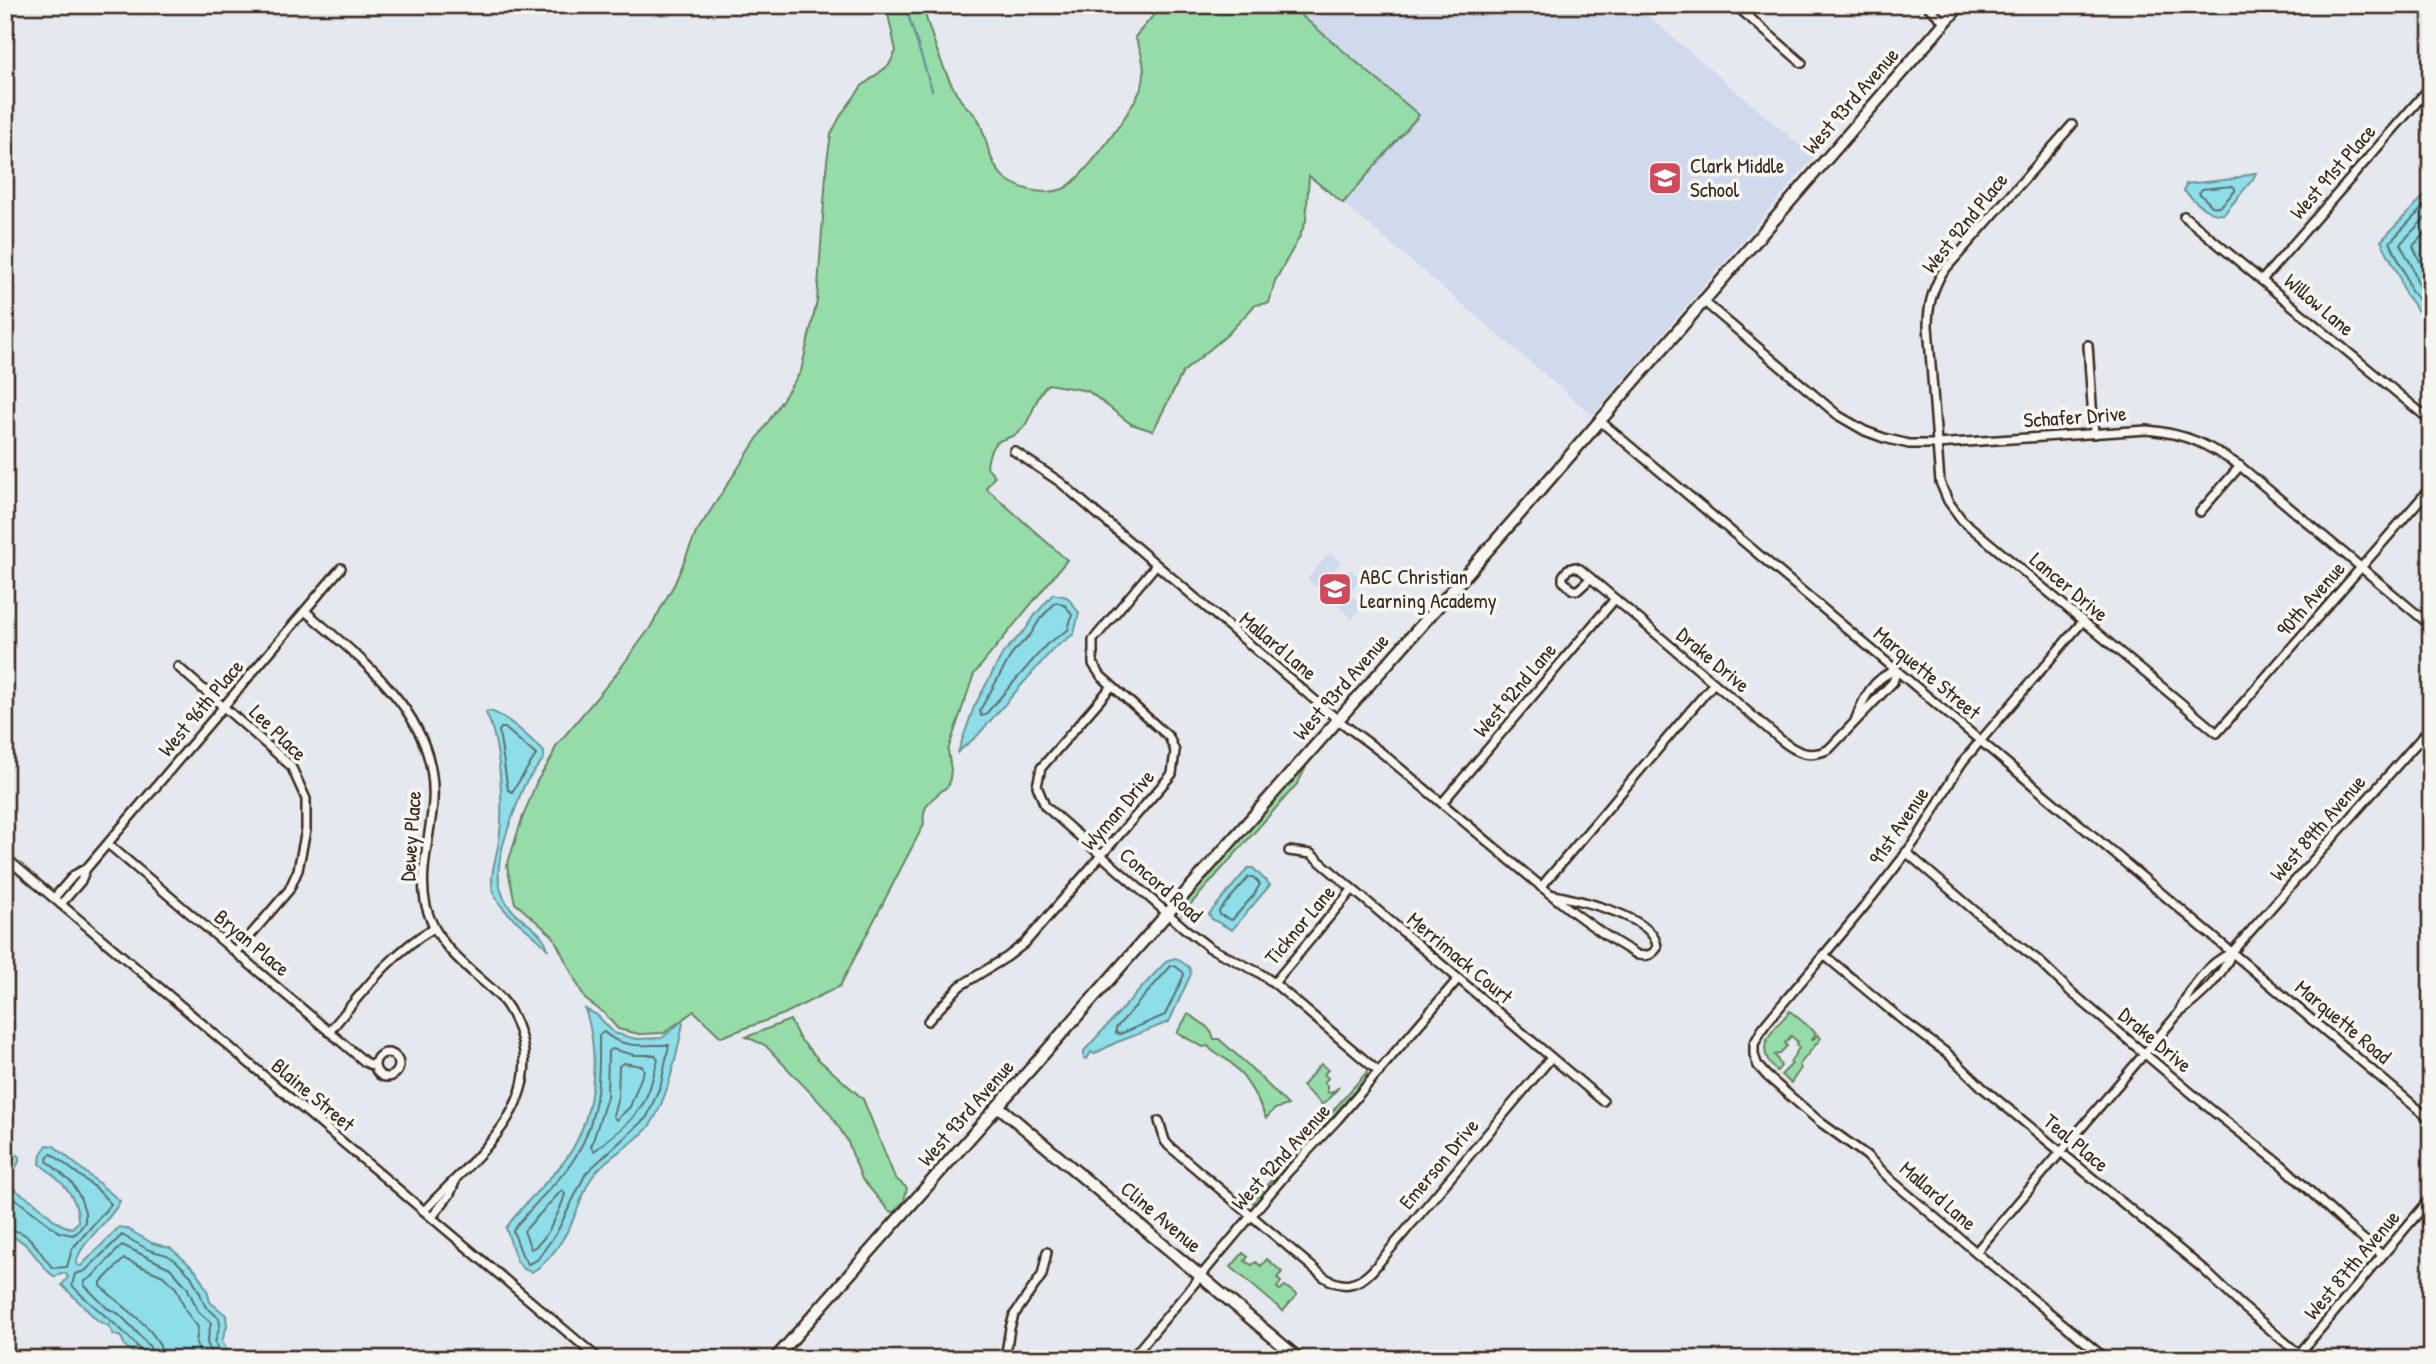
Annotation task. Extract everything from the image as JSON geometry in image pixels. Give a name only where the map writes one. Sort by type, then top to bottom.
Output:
[{"type":"street","points":[[1735,5],[1802,63]]},
{"type":"street","points":[[1926,5],[1948,19]]},
{"type":"street","points":[[1939,5],[1948,19]]},
{"type":"street","name":"West 93rd Avenue","points":[[775,1359],[1600,421],[1960,5]]},
{"type":"street","name":"West 91st Place","points":[[2262,281],[2431,86]]},
{"type":"street","name":"West 92nd Place","points":[[1937,444],[1928,326],[1932,293],[1942,273],[2072,125]]},
{"type":"street","name":"Willow Lane","points":[[2184,216],[2431,421]]},
{"type":"street","name":"Schafer Drive","points":[[1702,300],[1839,416],[1884,438],[1909,444],[1937,444],[2147,430],[2178,433],[2208,445],[2240,466],[2431,626]]},
{"type":"street","points":[[2088,345],[2094,434]]},
{"type":"street","name":"Marquette Street","points":[[1600,421],[2232,952]]},
{"type":"street","name":"Lancer Drive","points":[[1937,444],[1940,482],[1948,501],[1962,520],[2217,733]]},
{"type":"street","name":"Mallard Lane","points":[[1014,452],[1060,481],[1338,720],[1441,803],[1541,887],[1582,920],[1638,955],[1651,954],[1657,948],[1656,940],[1651,934],[1620,914],[1602,905],[1550,894]]},
{"type":"street","points":[[2200,512],[2240,466]]},
{"type":"street","name":"90th Avenue","points":[[2217,733],[2431,488]]},
{"type":"street","name":"Wyman Drive","points":[[928,1021],[960,986],[1025,943],[1172,774],[1175,751],[1169,737],[1101,676],[1093,664],[1093,640],[1156,565]]},
{"type":"street","name":"West 96th Place","points":[[61,904],[81,881],[86,869],[341,568]]},
{"type":"street","name":"Drake Drive","points":[[1591,578],[1792,749],[1802,754],[1819,754],[1829,749],[1854,722]]},
{"type":"street","name":"West 92nd Lane","points":[[1441,803],[1615,599]]},
{"type":"street","name":"Dewey Place","points":[[305,611],[384,681],[403,704],[419,732],[428,760],[434,797],[424,883],[425,901],[434,928],[446,947],[499,995],[520,1032],[525,1061],[520,1096],[511,1114],[456,1181],[450,1194],[432,1217]]},
{"type":"street","name":"91st Avenue","points":[[1754,1055],[1754,1044],[1764,1026],[1867,904],[1926,824],[1948,783],[1980,740],[2083,621]]},
{"type":"street","name":"Lee Place","points":[[178,667],[291,766],[303,790],[307,811],[303,852],[298,870],[289,890],[236,952]]},
{"type":"street","points":[[1897,670],[1894,682],[1868,711],[1854,722],[1863,698],[1886,673],[1897,670]]},
{"type":"street","points":[[1541,887],[1714,683]]},
{"type":"street","name":"Concord Road","points":[[1112,686],[1041,768],[1037,786],[1045,806],[1167,914],[1210,948],[1274,983],[1378,1072]]},
{"type":"street","name":"West 89th Avenue","points":[[1976,1252],[2178,1014],[2213,983],[2226,968],[2232,952],[2431,727]]},
{"type":"street","name":"Bryan Place","points":[[108,844],[329,1032],[365,1062],[374,1066]]},
{"type":"street","name":"Merrimack Court","points":[[1289,851],[1311,854],[1603,1101]]},
{"type":"street","name":"Drake Drive","points":[[1906,852],[2039,961],[2144,1054],[2283,1166],[2382,1255]]},
{"type":"street","name":"Blaine Street","points":[[5,857],[599,1359]]},
{"type":"street","name":"West 96th Place","points":[[54,898],[74,875],[86,869]]},
{"type":"street","name":"Ticknor Lane","points":[[1274,983],[1352,890]]},
{"type":"street","points":[[329,1032],[395,955],[434,928]]},
{"type":"street","name":"West 89th Avenue","points":[[2178,1014],[2187,996],[2216,960],[2232,952]]},
{"type":"street","name":"Marquette Road","points":[[2232,952],[2431,1120]]},
{"type":"street","name":"Teal Place","points":[[1824,954],[1901,1019],[1948,1054],[1986,1090],[2203,1269],[2302,1356]]},
{"type":"street","name":"West 92nd Avenue","points":[[1131,1359],[1458,979]]},
{"type":"street","name":"Mallard Lane","points":[[1754,1055],[1758,1066],[1767,1076],[1820,1122],[1866,1155],[1976,1252],[2106,1359]]},
{"type":"street","name":"Emerson Drive","points":[[1252,1216],[1324,1277],[1349,1285],[1363,1279],[1551,1058]]},
{"type":"street","name":"Cline Avenue","points":[[998,1106],[1298,1359]]},
{"type":"street","points":[[1159,1121],[1165,1142],[1252,1216]]},
{"type":"street","name":"Dewey Place","points":[[424,1211],[444,1188],[456,1181]]},
{"type":"street","name":"West 87th Avenue","points":[[2302,1356],[2431,1198]]},
{"type":"street","points":[[1005,1359],[1014,1315],[1042,1275],[1047,1252]]},
{"type":"shaded area","points":[[1289,5],[1635,5],[1814,157],[1595,413],[1591,414],[1343,203],[1419,115]]},
{"type":"shaded area","name":"ABC Christian Learning Academy","points":[[1330,552],[1341,562],[1328,577],[1336,584],[1350,569],[1361,579],[1348,593],[1363,606],[1352,619],[1336,604],[1332,607],[1326,601],[1329,598],[1307,579]]},
{"type":"green space","points":[[886,5],[922,5],[948,77],[962,102],[978,119],[993,162],[1012,183],[1031,190],[1050,192],[1063,189],[1083,172],[1108,141],[1131,108],[1143,83],[1143,60],[1135,37],[1162,5],[1289,5],[1419,115],[1343,203],[1309,176],[1306,221],[1275,281],[1269,303],[1255,305],[1227,335],[1183,372],[1153,431],[1131,424],[1088,391],[1048,384],[1023,428],[992,447],[987,467],[995,476],[986,488],[1067,560],[974,674],[948,750],[951,770],[949,785],[927,806],[924,824],[840,986],[784,1014],[721,1037],[694,1011],[664,1033],[639,1034],[618,1029],[604,1013],[585,999],[553,936],[515,903],[507,866],[537,781],[556,746],[614,677],[650,628],[675,583],[696,533],[801,371],[817,301],[831,134],[862,86],[889,65],[896,51]]},
{"type":"green space","points":[[1303,765],[1306,767],[1298,783],[1182,914],[1200,882]]},
{"type":"green space","points":[[1790,1011],[1816,1033],[1811,1041],[1818,1035],[1821,1038],[1799,1065],[1801,1068],[1791,1083],[1781,1075],[1792,1064],[1790,1062],[1799,1048],[1796,1045],[1798,1042],[1791,1036],[1785,1043],[1787,1046],[1775,1055],[1781,1066],[1777,1071],[1769,1062],[1765,1047],[1772,1032]]},
{"type":"green space","points":[[1188,1014],[1207,1028],[1214,1039],[1219,1039],[1248,1065],[1288,1105],[1275,1109],[1266,1118],[1251,1088],[1230,1062],[1208,1046],[1203,1047],[1177,1033]]},
{"type":"green space","points":[[790,1020],[799,1038],[818,1059],[863,1099],[895,1178],[907,1188],[904,1201],[894,1212],[889,1211],[862,1179],[847,1140],[829,1112],[765,1045],[746,1037]]},
{"type":"green space","points":[[1321,1064],[1328,1070],[1324,1074],[1328,1078],[1324,1083],[1327,1085],[1327,1092],[1331,1093],[1339,1087],[1323,1105],[1302,1086]]},
{"type":"green space","points":[[1367,1072],[1366,1079],[1339,1110],[1256,1203],[1252,1202]]},
{"type":"green space","points":[[1243,1253],[1248,1257],[1245,1261],[1252,1265],[1256,1262],[1261,1266],[1267,1259],[1282,1272],[1277,1278],[1281,1282],[1277,1288],[1280,1290],[1285,1286],[1297,1295],[1283,1311],[1231,1267]]},
{"type":"water","points":[[2256,173],[2253,179],[2224,214],[2212,213],[2184,191],[2186,184],[2233,179]]},
{"type":"water","points":[[2431,192],[2431,322],[2405,294],[2398,273],[2381,241]]},
{"type":"water","points":[[1053,594],[1067,597],[1079,613],[1074,634],[1053,649],[977,736],[958,752],[974,707],[1003,653]]},
{"type":"water","points":[[488,711],[510,722],[544,752],[544,758],[523,788],[501,851],[499,876],[505,900],[513,911],[539,933],[548,950],[503,909],[492,887],[500,827],[501,794],[498,758],[486,713]]},
{"type":"water","points":[[1248,868],[1253,868],[1270,885],[1232,930],[1212,919],[1209,914]]},
{"type":"water","points":[[1176,958],[1189,967],[1191,974],[1169,1022],[1094,1054],[1091,1052],[1087,1059],[1084,1058],[1084,1051],[1158,970],[1168,960]]},
{"type":"water","points":[[585,1009],[597,1015],[614,1033],[636,1039],[662,1038],[682,1021],[678,1049],[654,1120],[597,1171],[586,1187],[563,1238],[546,1261],[532,1272],[523,1269],[516,1259],[506,1228],[563,1163],[582,1128],[588,1109],[594,1068],[590,1027]]},
{"type":"water","points":[[47,1145],[54,1146],[120,1201],[81,1250],[77,1265],[81,1266],[119,1227],[126,1228],[152,1243],[170,1248],[196,1271],[207,1290],[210,1302],[226,1315],[227,1326],[222,1341],[231,1359],[139,1358],[125,1346],[121,1337],[113,1334],[109,1326],[98,1321],[62,1285],[68,1277],[66,1274],[61,1273],[55,1277],[20,1240],[5,1238],[5,1149],[19,1156],[19,1162],[8,1180],[13,1187],[60,1224],[72,1228],[78,1222],[75,1204],[66,1188],[40,1164],[41,1154]]},
{"type":"waterway","points":[[905,5],[932,90]]},
{"type":"place","name":"Clark Middle School","points":[[1665,178]]},
{"type":"place","name":"ABC Christian Learning Academy","points":[[1335,589]]}]
